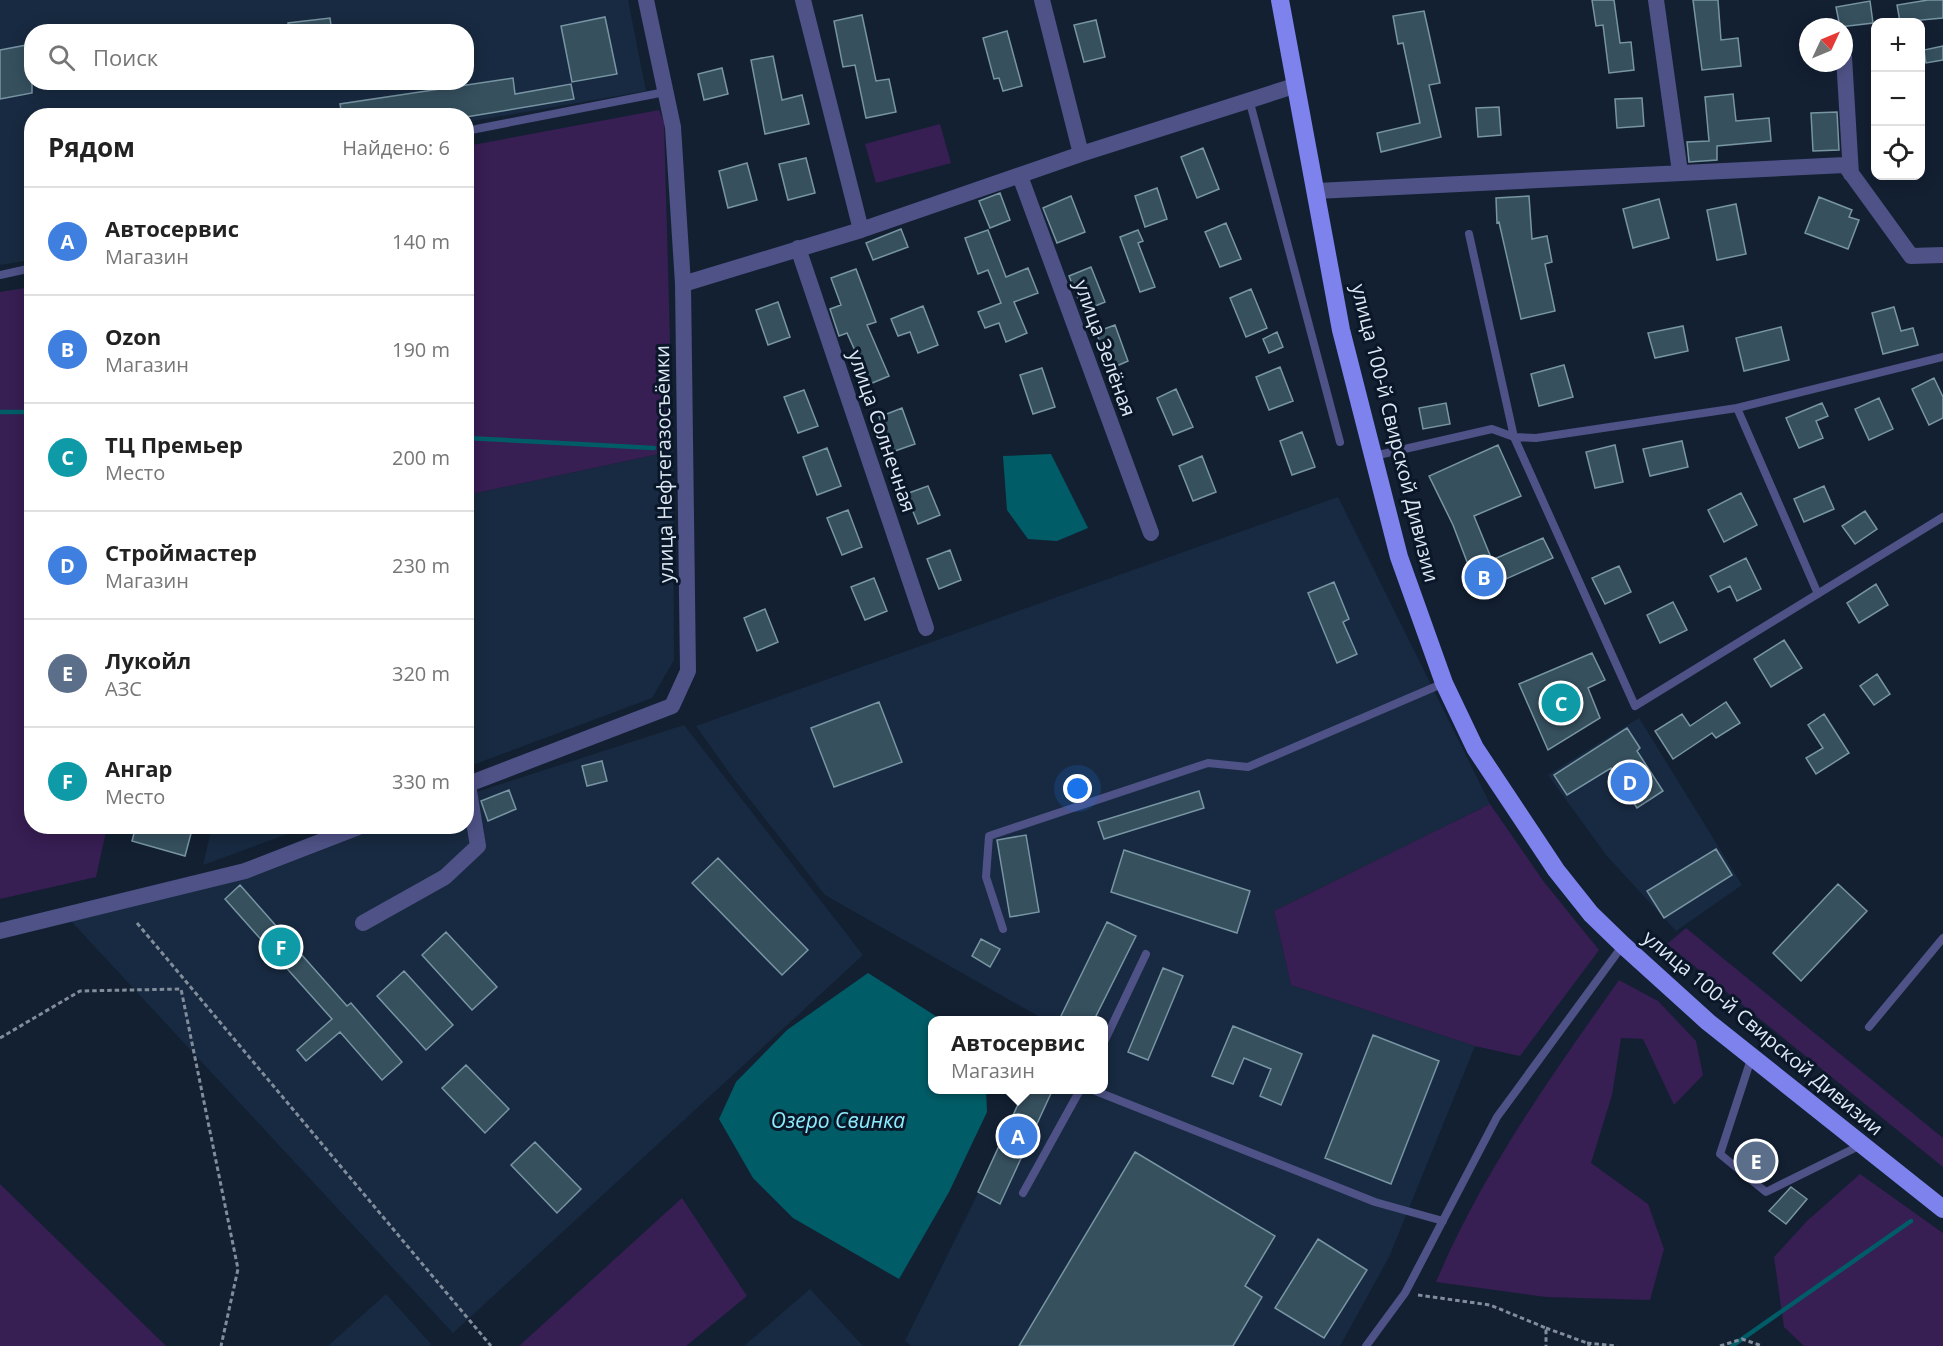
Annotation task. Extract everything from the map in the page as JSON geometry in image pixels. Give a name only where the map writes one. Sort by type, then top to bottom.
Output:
[{"type":"main road","name":"улица 100-й Свирской Дивизии","points":[[1280,0],[1294,86],[1316,190],[1341,330],[1399,557],[1444,683],[1475,748],[1556,870],[1591,914],[1708,1022],[1943,1209]]},
{"type":"street","name":"улица Нефтегазосъёмки","points":[[474,782],[672,706],[688,671],[683,284],[673,127],[646,0]]},
{"type":"street","points":[[803,0],[861,230]]},
{"type":"street","points":[[1042,0],[1080,154]]},
{"type":"street","points":[[1656,0],[1680,172]]},
{"type":"street","points":[[1845,72],[1851,174]]},
{"type":"street","points":[[683,284],[861,230],[1080,154],[1294,86]]},
{"type":"street","points":[[1316,190],[1845,165],[1911,256],[1943,255]]},
{"type":"street","name":"улица Зелёная","points":[[1020,176],[1151,533]]},
{"type":"street","name":"улица Солнечная","points":[[798,248],[926,628]]},
{"type":"street","points":[[363,923],[445,877],[478,846],[474,824]]},
{"type":"street","points":[[0,932],[245,871],[340,834]]},
{"type":"lane","points":[[474,129],[665,92]]},
{"type":"lane","points":[[1249,99],[1340,442]]},
{"type":"lane","points":[[1469,234],[1514,437],[1635,706],[1943,517]]},
{"type":"lane","points":[[0,275],[24,270]]},
{"type":"lane","points":[[1374,456],[1491,429],[1514,437],[1536,438],[1737,408],[1943,358]]},
{"type":"lane","points":[[1737,408],[1818,594]]},
{"type":"lane","points":[[1003,929],[986,877],[988,836],[1208,763],[1248,767],[1444,683]]},
{"type":"lane","points":[[1869,1027],[1943,939]]},
{"type":"lane","points":[[1366,1346],[1405,1293],[1497,1117],[1623,945]]},
{"type":"lane","points":[[1108,1034],[1146,954]]},
{"type":"lane","points":[[1752,1056],[1720,1154],[1766,1192],[1861,1145]]},
{"type":"lane","points":[[1023,1193],[1077,1094]]},
{"type":"lane","points":[[1105,1094],[1375,1202],[1443,1221]]},
{"type":"path","points":[[137,923],[491,1346]]},
{"type":"path","points":[[0,1038],[80,991],[181,989],[238,1269],[221,1346]]},
{"type":"path","points":[[1405,1293],[1490,1305],[1589,1344],[1617,1346]]},
{"type":"path","points":[[1546,1328],[1546,1346]]},
{"type":"path","points":[[1720,1346],[1742,1339],[1762,1346]]},
{"type":"shaded area","points":[[0,0],[628,0],[646,91],[474,121],[474,108],[24,108],[24,261],[0,265]]},
{"type":"shaded area","points":[[659,110],[664,122],[673,451],[474,494],[474,145]]},
{"type":"shaded area","points":[[940,124],[951,163],[876,183],[865,144]]},
{"type":"shaded area","points":[[24,288],[24,834],[105,834],[96,877],[0,899],[0,292]]},
{"type":"shaded area","points":[[673,451],[674,660],[652,698],[474,764],[474,494]]},
{"type":"shaded area","points":[[1338,497],[1490,804],[1274,911],[1291,985],[1475,1046],[1389,1257],[1340,1346],[912,1346],[905,1341],[1027,1094],[1108,1094],[1108,1016],[1038,1016],[825,895],[733,778],[696,726]]},
{"type":"shaded area","points":[[1639,718],[1742,885],[1676,931],[1607,856],[1548,775]]},
{"type":"shaded area","points":[[684,725],[863,955],[453,1333],[71,921],[345,834],[474,834],[474,793]]},
{"type":"shaded area","points":[[1490,804],[1544,882],[1599,950],[1520,1056],[1475,1046],[1291,985],[1274,911]]},
{"type":"shaded area","points":[[210,834],[288,834],[203,865]]},
{"type":"shaded area","points":[[1686,928],[1943,1138],[1943,1167],[1667,944]]},
{"type":"shaded area","points":[[1619,980],[1658,1001],[1696,1041],[1703,1075],[1674,1105],[1643,1039],[1621,1038],[1612,1095],[1591,1163],[1648,1204],[1664,1249],[1650,1300],[1546,1297],[1436,1282],[1474,1202],[1519,1126]]},
{"type":"shaded area","points":[[1860,1174],[1943,1233],[1943,1346],[1804,1346],[1784,1327],[1774,1257],[1807,1221]]},
{"type":"shaded area","points":[[0,1184],[166,1346],[0,1346]]},
{"type":"shaded area","points":[[682,1198],[747,1296],[686,1346],[519,1346]]},
{"type":"shaded area","points":[[810,1289],[863,1346],[744,1346]]},
{"type":"shaded area","points":[[386,1294],[431,1344],[429,1346],[328,1346]]},
{"type":"water","points":[[1051,454],[1088,528],[1057,541],[1028,539],[1007,510],[1003,456]]},
{"type":"water","name":"Озеро Свинка","points":[[868,973],[936,1016],[928,1016],[928,1094],[986,1094],[987,1112],[949,1192],[899,1279],[793,1218],[753,1178],[719,1119],[736,1082],[787,1030]]},
{"type":"building","points":[[1592,0],[1614,0],[1620,43],[1631,42],[1634,70],[1609,73],[1603,25],[1596,26]]},
{"type":"building","points":[[1693,0],[1718,0],[1721,40],[1738,38],[1741,66],[1702,70]]},
{"type":"building","points":[[1943,0],[1943,18],[1899,18],[1897,5]]},
{"type":"building","points":[[1870,1],[1871,23],[1853,25],[1853,18],[1838,18],[1836,7]]},
{"type":"building","points":[[1424,11],[1440,83],[1429,85],[1441,137],[1381,152],[1377,133],[1420,123],[1403,43],[1398,44],[1393,16]]},
{"type":"building","points":[[862,15],[876,81],[889,79],[896,112],[866,118],[855,65],[843,67],[834,21]]},
{"type":"building","points":[[605,17],[617,74],[572,82],[561,26]]},
{"type":"building","points":[[330,18],[331,24],[288,24]]},
{"type":"building","points":[[1096,20],[1105,57],[1084,62],[1074,25]]},
{"type":"building","points":[[1007,31],[1022,86],[1003,91],[999,78],[994,79],[983,38]]},
{"type":"building","points":[[24,46],[24,90],[32,90],[32,93],[0,99],[0,50]]},
{"type":"building","points":[[1943,46],[1943,60],[1926,63],[1925,50]]},
{"type":"building","points":[[773,56],[782,100],[802,95],[809,124],[765,134],[751,60]]},
{"type":"building","points":[[722,68],[728,94],[704,100],[698,74]]},
{"type":"building","points":[[513,78],[515,94],[571,84],[574,99],[474,116],[474,108],[341,108],[340,104],[433,90],[474,90],[474,84]]},
{"type":"building","points":[[1733,94],[1736,121],[1769,118],[1771,141],[1717,146],[1717,160],[1689,162],[1687,142],[1709,141],[1705,97]]},
{"type":"building","points":[[1642,98],[1644,126],[1617,128],[1615,99]]},
{"type":"building","points":[[1499,107],[1501,135],[1478,137],[1476,108]]},
{"type":"building","points":[[1837,112],[1839,150],[1813,151],[1811,113]]},
{"type":"building","points":[[1203,148],[1219,189],[1197,198],[1181,157]]},
{"type":"building","points":[[806,158],[815,193],[788,200],[779,164]]},
{"type":"building","points":[[747,163],[757,200],[728,208],[719,171]]},
{"type":"building","points":[[1157,188],[1167,219],[1145,227],[1135,196]]},
{"type":"building","points":[[1000,193],[1010,220],[990,228],[979,201]]},
{"type":"building","points":[[1071,196],[1085,232],[1057,243],[1043,208]]},
{"type":"building","points":[[1529,196],[1532,239],[1547,236],[1552,262],[1545,264],[1555,311],[1521,319],[1499,222],[1497,223],[1496,198]]},
{"type":"building","points":[[1819,197],[1852,210],[1849,217],[1859,220],[1848,249],[1805,233]]},
{"type":"building","points":[[1659,199],[1669,238],[1633,248],[1623,209]]},
{"type":"building","points":[[1736,204],[1746,254],[1717,260],[1707,210]]},
{"type":"building","points":[[1226,223],[1241,259],[1220,267],[1205,232]]},
{"type":"building","points":[[901,229],[908,247],[873,260],[866,243]]},
{"type":"building","points":[[988,230],[1006,277],[1028,268],[1038,293],[1014,302],[1027,333],[1006,342],[999,323],[985,328],[978,312],[1001,303],[988,270],[978,274],[965,238]]},
{"type":"building","points":[[1138,230],[1143,241],[1138,243],[1155,287],[1140,292],[1120,237]]},
{"type":"building","points":[[1091,267],[1105,302],[1083,311],[1069,276]]},
{"type":"building","points":[[856,269],[876,322],[867,325],[889,376],[870,384],[847,333],[839,336],[830,309],[841,305],[831,278]]},
{"type":"building","points":[[1251,289],[1267,328],[1246,337],[1230,298]]},
{"type":"building","points":[[778,302],[790,337],[768,345],[756,310]]},
{"type":"building","points":[[923,306],[938,345],[918,353],[910,332],[898,336],[891,319]]},
{"type":"building","points":[[1894,307],[1901,331],[1913,328],[1918,345],[1883,354],[1872,313]]},
{"type":"building","points":[[1115,325],[1128,361],[1110,369],[1096,332]]},
{"type":"building","points":[[1683,326],[1688,351],[1655,358],[1648,333]]},
{"type":"building","points":[[1781,327],[1789,360],[1744,371],[1736,338]]},
{"type":"building","points":[[1277,332],[1283,347],[1269,353],[1263,339]]},
{"type":"building","points":[[1564,365],[1573,397],[1539,406],[1531,374]]},
{"type":"building","points":[[1280,367],[1293,401],[1269,410],[1256,377]]},
{"type":"building","points":[[1042,368],[1055,407],[1033,414],[1020,375]]},
{"type":"building","points":[[1934,378],[1943,397],[1943,418],[1929,425],[1912,389]]},
{"type":"building","points":[[1176,389],[1193,427],[1173,435],[1157,398]]},
{"type":"building","points":[[804,390],[818,426],[798,433],[784,397]]},
{"type":"building","points":[[1879,398],[1893,429],[1869,440],[1855,409]]},
{"type":"building","points":[[1446,403],[1450,424],[1423,429],[1419,408]]},
{"type":"building","points":[[1822,403],[1828,416],[1816,421],[1823,438],[1799,448],[1786,418]]},
{"type":"building","points":[[902,408],[915,444],[892,452],[879,417]]},
{"type":"building","points":[[1302,432],[1315,467],[1292,475],[1280,441]]},
{"type":"building","points":[[1682,441],[1688,467],[1650,476],[1643,449]]},
{"type":"building","points":[[1498,445],[1521,496],[1474,516],[1492,560],[1543,538],[1553,558],[1499,582],[1502,586],[1480,596],[1453,525],[1429,476]]},
{"type":"building","points":[[1615,445],[1623,482],[1595,488],[1586,452]]},
{"type":"building","points":[[827,448],[841,486],[817,495],[803,457]]},
{"type":"building","points":[[1202,456],[1216,492],[1193,501],[1179,466]]},
{"type":"building","points":[[928,486],[940,515],[918,524],[906,494]]},
{"type":"building","points":[[1824,486],[1834,509],[1804,522],[1794,499]]},
{"type":"building","points":[[1741,493],[1757,525],[1724,542],[1708,510]]},
{"type":"building","points":[[848,510],[862,547],[842,555],[827,518]]},
{"type":"building","points":[[1865,511],[1877,529],[1855,544],[1842,526]]},
{"type":"building","points":[[950,550],[961,580],[939,589],[927,559]]},
{"type":"building","points":[[1746,558],[1761,589],[1737,601],[1730,586],[1718,592],[1710,576]]},
{"type":"building","points":[[1619,566],[1631,592],[1605,604],[1592,578]]},
{"type":"building","points":[[874,578],[887,611],[865,620],[851,587]]},
{"type":"building","points":[[1334,582],[1349,619],[1343,622],[1357,654],[1337,663],[1308,593]]},
{"type":"building","points":[[1876,584],[1888,605],[1859,623],[1847,603]]},
{"type":"building","points":[[1673,602],[1687,630],[1660,643],[1647,615]]},
{"type":"building","points":[[765,609],[778,642],[757,651],[744,618]]},
{"type":"building","points":[[1784,640],[1802,668],[1771,687],[1754,659]]},
{"type":"building","points":[[1592,653],[1605,680],[1588,688],[1600,718],[1548,750],[1519,684]]},
{"type":"building","points":[[1877,674],[1890,694],[1874,705],[1860,686]]},
{"type":"building","points":[[879,702],[902,762],[834,787],[811,728]]},
{"type":"building","points":[[1726,702],[1740,723],[1716,738],[1712,733],[1673,759],[1655,731],[1682,714],[1690,726]]},
{"type":"building","points":[[1824,714],[1849,753],[1816,774],[1806,758],[1823,748],[1808,725]]},
{"type":"building","points":[[1627,728],[1640,748],[1637,751],[1663,791],[1637,808],[1611,768],[1567,795],[1554,775]]},
{"type":"building","points":[[602,761],[607,781],[587,786],[582,766]]},
{"type":"building","points":[[509,790],[516,809],[488,821],[481,801]]},
{"type":"building","points":[[1199,791],[1204,808],[1104,839],[1098,822]]},
{"type":"building","points":[[134,834],[191,834],[185,856],[132,841]]},
{"type":"building","points":[[1026,835],[1039,912],[1010,917],[997,840]]},
{"type":"building","points":[[1716,849],[1732,875],[1664,918],[1647,891]]},
{"type":"building","points":[[1124,850],[1250,891],[1237,933],[1111,892]]},
{"type":"building","points":[[718,858],[808,950],[782,975],[692,883]]},
{"type":"building","points":[[1838,884],[1867,911],[1801,981],[1773,953]]},
{"type":"building","points":[[240,885],[347,1006],[351,1003],[402,1062],[382,1080],[340,1032],[306,1061],[297,1050],[332,1019],[225,899]]},
{"type":"building","points":[[1107,922],[1136,936],[1096,1016],[1061,1016]]},
{"type":"building","points":[[446,932],[497,987],[472,1010],[422,955]]},
{"type":"building","points":[[981,939],[1000,949],[990,967],[972,956]]},
{"type":"building","points":[[1163,968],[1183,976],[1148,1060],[1128,1052]]},
{"type":"building","points":[[404,971],[453,1025],[426,1050],[377,996]]},
{"type":"building","points":[[1233,1026],[1302,1054],[1281,1105],[1260,1096],[1271,1069],[1244,1058],[1233,1084],[1212,1076]]},
{"type":"building","points":[[1373,1035],[1439,1061],[1391,1184],[1325,1158]]},
{"type":"building","points":[[466,1065],[509,1109],[485,1133],[442,1088]]},
{"type":"building","points":[[1023,1094],[1051,1094],[1000,1204],[978,1192]]},
{"type":"building","points":[[1759,1140],[1776,1155],[1758,1177],[1741,1163]]},
{"type":"building","points":[[535,1142],[581,1189],[557,1213],[511,1165]]},
{"type":"building","points":[[1135,1152],[1275,1236],[1245,1286],[1262,1297],[1233,1346],[1019,1346]]},
{"type":"building","points":[[1791,1187],[1807,1199],[1786,1224],[1769,1211]]},
{"type":"building","points":[[1318,1239],[1367,1270],[1324,1338],[1275,1308]]},
{"type":"waterway","points":[[0,412],[24,412]]},
{"type":"waterway","points":[[474,438],[654,448]]},
{"type":"waterway","points":[[1732,1346],[1911,1221]]},
{"type":"place","name":"Ozon","points":[[1484,577]]},
{"type":"place","name":"ТЦ Премьер","points":[[1561,703]]},
{"type":"place","name":"Строймастер","points":[[1630,782]]},
{"type":"place","name":"Ангар","points":[[281,947]]},
{"type":"place","name":"Автосервис","points":[[1018,1136]]},
{"type":"place","name":"Лукойл","points":[[1756,1161]]}]
